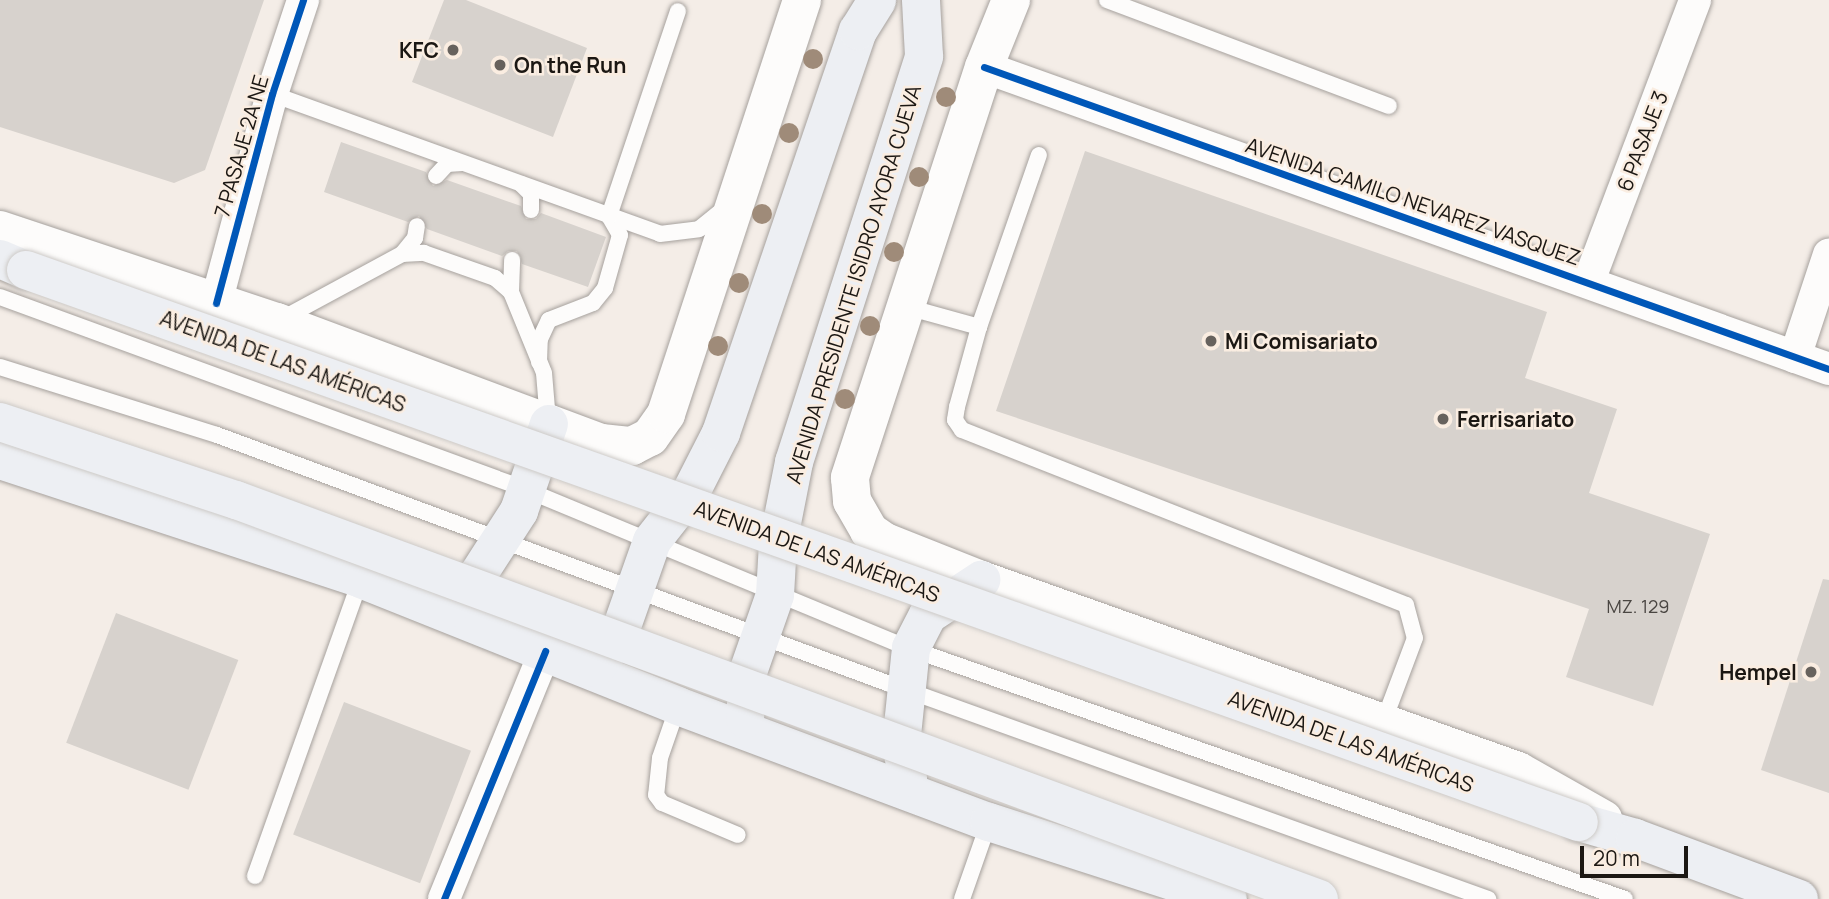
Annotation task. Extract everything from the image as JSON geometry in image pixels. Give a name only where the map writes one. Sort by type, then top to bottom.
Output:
[{"type":"main road","points":[[594,671],[620,632],[652,541],[692,490],[721,432],[858,31],[877,0]]},
{"type":"main road","name":"AVENIDA PRESIDENTE ISIDRO AYORA CUEVA","points":[[747,732],[746,683],[775,595],[778,543],[794,462],[924,56],[921,0]]},
{"type":"main road","points":[[907,307],[984,67],[1011,0]]},
{"type":"main road","points":[[740,191],[798,1]]},
{"type":"main road","name":"AVENIDA DE LAS AMÉRICAS","points":[[0,230],[276,321],[601,443],[632,446],[650,437],[666,414],[740,191]]},
{"type":"main road","name":"AVENIDA DE LAS AMÉRICAS","points":[[13,265],[1579,822],[1635,838],[1799,899]]},
{"type":"main road","name":"AVENIDA DE LAS AMÉRICAS","points":[[907,307],[850,478],[852,501],[869,531],[885,542],[981,580],[1518,771],[1635,838]]},
{"type":"main road","points":[[0,422],[236,500],[1319,899]]},
{"type":"main road","points":[[444,611],[472,584],[499,537],[519,511],[549,424]]},
{"type":"main road","points":[[0,460],[360,579],[747,732],[989,821],[1225,899]]},
{"type":"main road","points":[[911,791],[901,745],[909,691],[911,648],[928,615],[981,580]]},
{"type":"street","name":"7 PASAJE 2A NE","points":[[216,303],[272,94],[303,0]]},
{"type":"street","name":"6 PASAJE 3","points":[[1589,281],[1695,0]]},
{"type":"street","name":"AVENIDA CAMILO NEVAREZ VASQUEZ","points":[[984,67],[1829,369]]},
{"type":"street","points":[[1795,356],[1829,254]]},
{"type":"street","points":[[444,899],[545,652]]},
{"type":"lane","points":[[1107,0],[1388,106]]},
{"type":"lane","points":[[549,424],[539,362],[540,339],[549,320],[593,303],[605,288],[620,236],[609,216],[678,11]]},
{"type":"lane","points":[[272,94],[660,234],[678,235],[699,229],[740,191]]},
{"type":"lane","points":[[1039,155],[979,327],[955,420],[962,430],[1406,605],[1415,638],[1383,723]]},
{"type":"lane","points":[[436,176],[447,164],[464,163]]},
{"type":"lane","points":[[521,184],[531,194],[531,210]]},
{"type":"lane","points":[[276,321],[402,254],[415,238],[417,226]]},
{"type":"lane","points":[[402,254],[424,253],[503,283],[511,292],[539,362]]},
{"type":"lane","points":[[511,292],[512,260]]},
{"type":"lane","name":"AVENIDA DE LAS AMÉRICAS","points":[[0,297],[526,490],[775,595],[911,648],[1625,899]]},
{"type":"lane","points":[[907,307],[979,327]]},
{"type":"lane","points":[[0,367],[217,435],[499,537],[909,691],[1488,899]]},
{"type":"lane","points":[[255,876],[360,579]]},
{"type":"lane","points":[[678,706],[660,758],[656,795],[662,803],[738,835]]},
{"type":"lane","points":[[962,899],[989,821]]},
{"type":"building","points":[[0,0],[264,0],[205,170],[174,183],[0,127]]},
{"type":"building","name":"On the Run","points":[[444,0],[466,0],[587,48],[553,137],[412,82]]},
{"type":"building","points":[[341,142],[426,172],[433,186],[447,180],[521,206],[526,219],[536,219],[541,213],[606,237],[588,287],[522,264],[517,251],[508,251],[502,256],[427,229],[419,216],[408,222],[324,192]]},
{"type":"building","points":[[1085,151],[1547,312],[1525,378],[1617,409],[1589,493],[1710,534],[1653,706],[1566,677],[1589,609],[996,411]]},
{"type":"building","name":"Hempel","points":[[1823,579],[1829,580],[1829,793],[1761,770]]},
{"type":"building","points":[[116,613],[238,660],[188,790],[66,743]]},
{"type":"building","points":[[344,702],[471,751],[420,883],[293,835]]},
{"type":"cycle path","points":[[216,303],[272,94],[303,0]]},
{"type":"cycle path","points":[[984,67],[1829,369]]},
{"type":"cycle path","points":[[444,899],[545,651]]},
{"type":"place","name":"KFC","points":[[453,50]]},
{"type":"place","name":"On the Run","points":[[500,65]]},
{"type":"place","name":"Mi Comisariato","points":[[1211,341]]},
{"type":"place","name":"Ferrisariato","points":[[1443,419]]},
{"type":"place","name":"Hempel","points":[[1811,672]]}]
